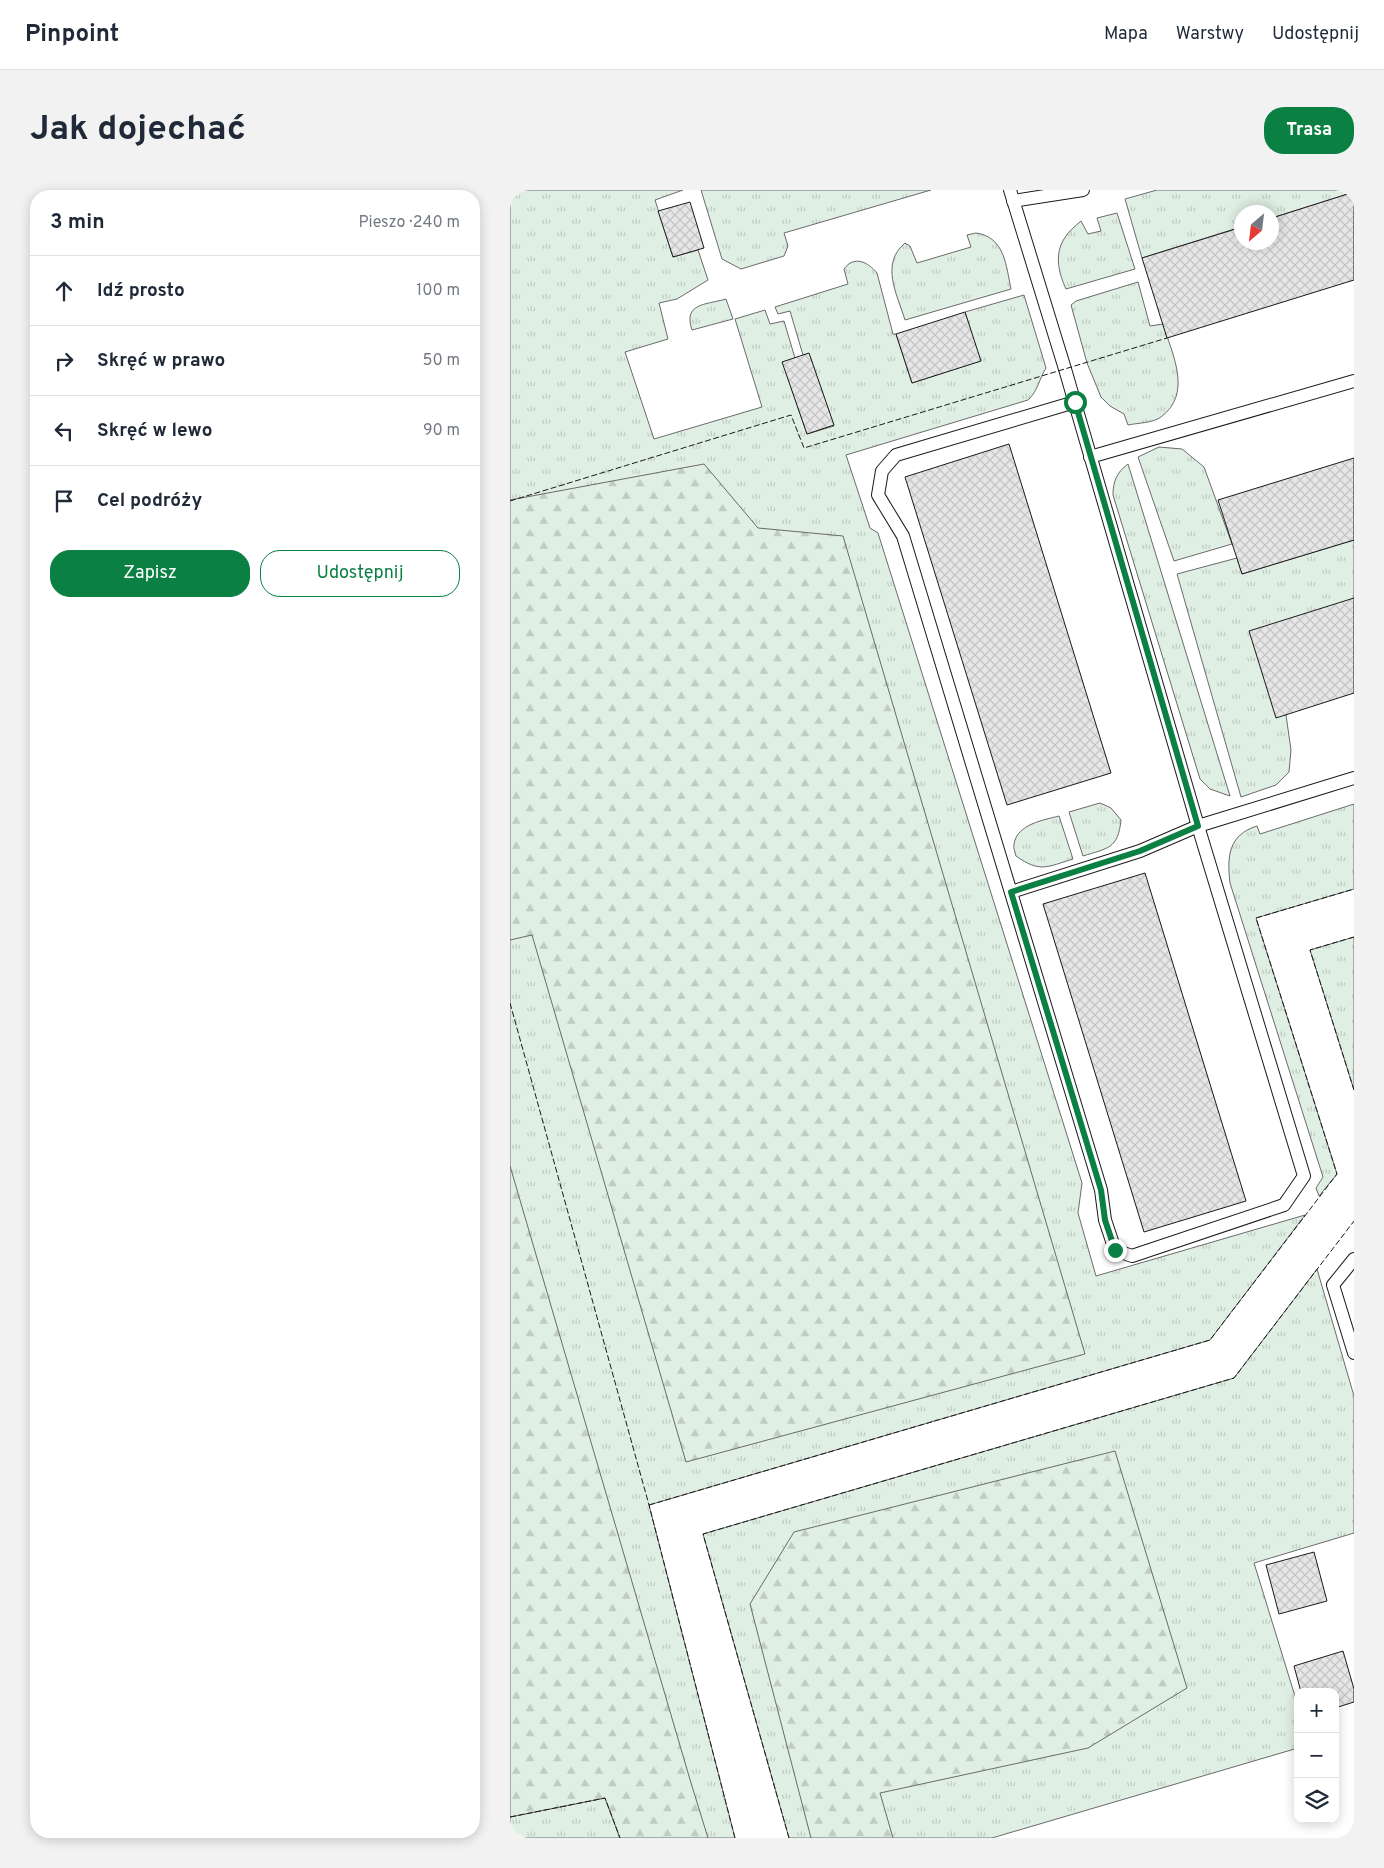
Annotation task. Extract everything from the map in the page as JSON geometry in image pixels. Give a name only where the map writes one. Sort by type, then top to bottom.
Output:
[{"type":"lane","points":[[1011,195],[1025,190]]},
{"type":"lane","points":[[1011,195],[1083,190]]},
{"type":"lane","points":[[1011,195],[1075,402],[1198,826],[1304,1176],[1284,1205],[1132,1256],[1115,1250],[1105,1220],[1101,1190],[903,536],[878,495],[882,471],[896,455],[1075,402]]},
{"type":"lane","points":[[1090,457],[1354,381]]},
{"type":"lane","points":[[1011,892],[1140,851],[1198,826],[1354,778]]},
{"type":"lane","points":[[1354,1260],[1333,1284],[1354,1353]]},
{"type":"green space","points":[[510,190],[683,190],[655,200],[673,257],[698,250],[708,280],[677,299],[659,303],[668,339],[625,352],[654,439],[762,407],[735,319],[765,310],[770,324],[784,321],[795,358],[783,363],[807,434],[834,426],[809,354],[803,355],[790,311],[778,314],[775,307],[848,284],[844,269],[852,262],[865,263],[877,273],[893,334],[896,334],[912,383],[980,361],[965,312],[1024,295],[1046,368],[1034,393],[1028,400],[846,455],[870,528],[878,533],[1082,1183],[1078,1213],[1096,1276],[1305,1215],[1210,1340],[649,1505],[735,1838],[700,1838],[510,1172]]},
{"type":"green space","points":[[701,190],[931,190],[784,233],[788,246],[784,256],[741,269],[722,259]]},
{"type":"green space","points":[[1157,190],[1354,190],[1354,192],[1279,216],[1279,205],[1234,205],[1234,229],[1142,258],[1125,199]]},
{"type":"green space","points":[[1117,213],[1135,269],[1066,289],[1061,277],[1058,258],[1061,245],[1066,236],[1081,221],[1088,234],[1101,231],[1097,218]]},
{"type":"green space","points":[[976,233],[993,240],[998,246],[1005,262],[1011,289],[905,320],[893,280],[893,260],[897,251],[905,243],[910,246],[917,263],[971,247],[967,235]]},
{"type":"green space","points":[[1138,282],[1150,326],[1163,324],[1175,360],[1178,385],[1176,397],[1171,407],[1161,417],[1149,422],[1128,425],[1124,414],[1110,406],[1101,397],[1087,363],[1071,305],[1076,301]]},
{"type":"green space","points":[[726,299],[733,319],[692,330],[690,321],[693,310],[704,304]]},
{"type":"green space","points":[[1159,447],[1182,449],[1204,467],[1232,544],[1174,561],[1138,457]]},
{"type":"green space","points":[[704,464],[758,528],[843,536],[1085,1354],[686,1462],[532,935],[510,940],[510,500]]},
{"type":"green space","points":[[1128,464],[1230,796],[1210,789],[1200,779],[1113,495],[1116,477]]},
{"type":"green space","points":[[1354,540],[1354,606],[1286,715],[1291,750],[1289,772],[1276,785],[1241,797],[1177,574],[1237,558],[1242,574]]},
{"type":"green space","points":[[1100,803],[1111,808],[1121,820],[1120,830],[1110,846],[1083,856],[1069,812]]},
{"type":"green space","points":[[1354,804],[1354,889],[1256,918],[1337,1174],[1319,1196],[1316,1188],[1323,1177],[1230,883],[1229,864],[1235,841],[1247,830],[1257,826],[1260,834]]},
{"type":"green space","points":[[1059,816],[1073,859],[1050,866],[1038,867],[1016,856],[1014,845],[1016,837],[1020,832],[1039,821]]},
{"type":"green space","points":[[1354,937],[1354,1090],[1310,950]]},
{"type":"green space","points":[[510,1166],[708,1838],[620,1838],[605,1798],[510,1817]]},
{"type":"green space","points":[[1317,1269],[1354,1396],[1354,1533],[1254,1563],[1294,1693],[1294,1749],[992,1838],[789,1838],[703,1534],[1234,1378]]},
{"type":"green space","points":[[1115,1451],[1187,1688],[1088,1748],[880,1793],[893,1838],[811,1838],[750,1604],[794,1532]]},
{"type":"green space","points":[[605,1798],[620,1838],[510,1838],[510,1817]]},
{"type":"building","points":[[1354,192],[1354,280],[1167,338],[1142,258],[1234,229],[1234,250],[1279,250],[1279,216]]},
{"type":"building","points":[[690,202],[704,248],[673,257],[658,211]]},
{"type":"building","points":[[965,312],[981,361],[912,383],[896,334]]},
{"type":"building","points":[[809,353],[834,425],[807,434],[782,362]]},
{"type":"building","points":[[1009,444],[1111,773],[1007,805],[905,477]]},
{"type":"building","points":[[1354,458],[1354,540],[1242,574],[1218,500]]},
{"type":"building","points":[[1354,598],[1354,693],[1276,718],[1249,631]]},
{"type":"building","points":[[1145,873],[1246,1201],[1144,1232],[1043,904]]},
{"type":"building","points":[[1314,1552],[1327,1601],[1279,1614],[1266,1565]]},
{"type":"building","points":[[1343,1651],[1354,1689],[1354,1702],[1339,1707],[1339,1688],[1300,1688],[1294,1666]]},
{"type":"fence","points":[[510,501],[791,415],[804,448],[1167,338]]},
{"type":"fence","points":[[649,1505],[1210,1340],[1337,1174],[1256,918],[1354,889]]},
{"type":"fence","points":[[1354,937],[1310,950],[1354,1090]]},
{"type":"fence","points":[[510,1003],[649,1505],[735,1838]]},
{"type":"fence","points":[[789,1838],[703,1534],[1234,1378],[1354,1221]]},
{"type":"fence","points":[[510,1817],[605,1798],[620,1838]]},
{"type":"route","points":[[1075,402],[1198,826],[1140,851],[1011,892],[1101,1190],[1105,1220],[1115,1250]]}]
